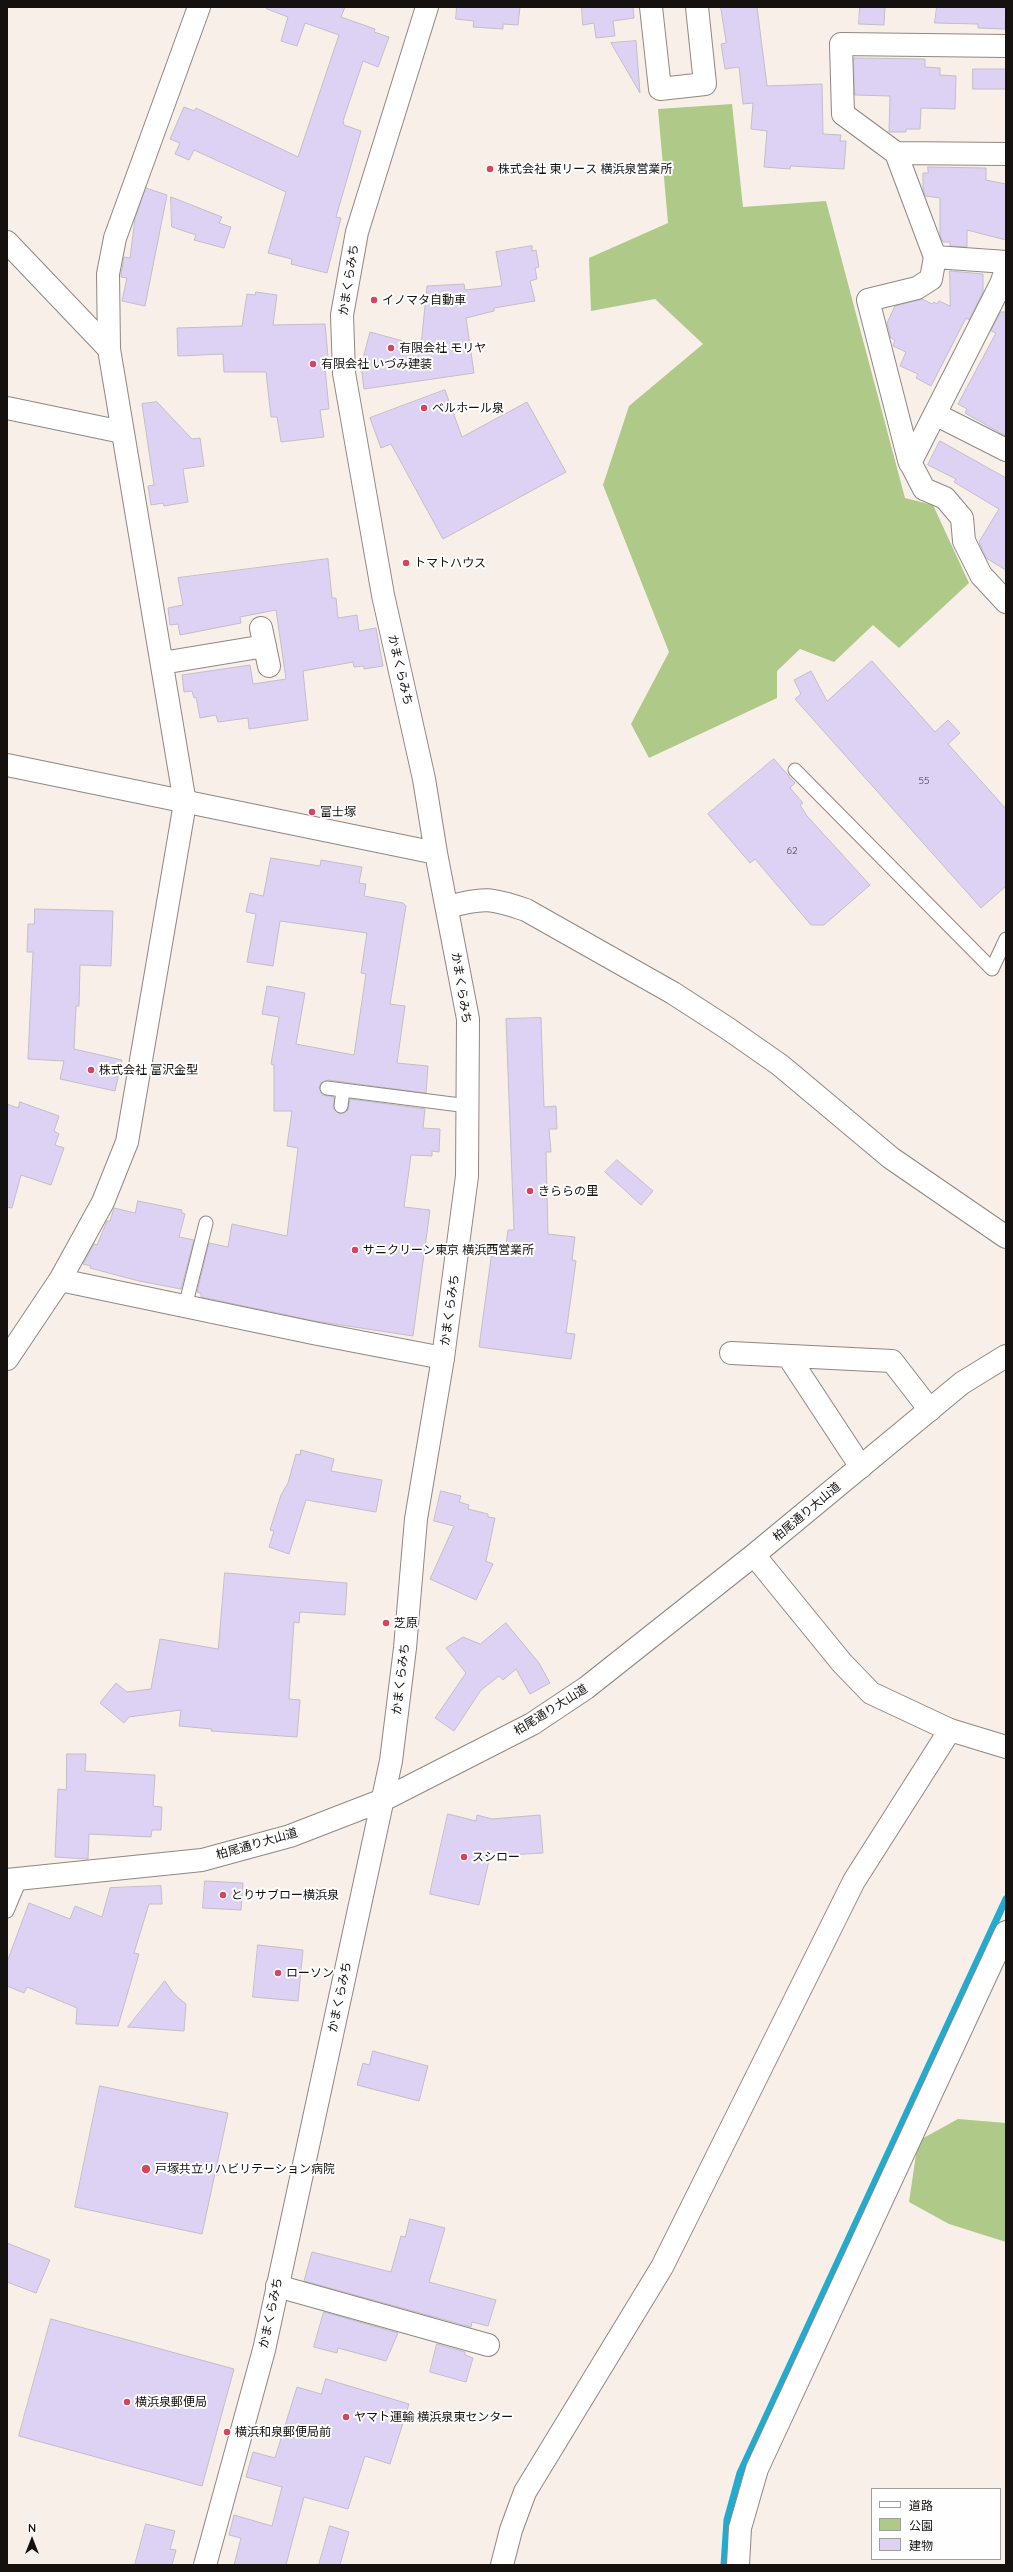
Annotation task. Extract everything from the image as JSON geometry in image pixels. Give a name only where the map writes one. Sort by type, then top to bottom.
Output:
[{"type":"street","points":[[7,1359],[60,1280],[103,1202],[127,1142],[185,803],[109,349],[108,274],[115,238],[199,7]]},
{"type":"street","name":"かまくらみち","points":[[205,2565],[264,2350],[383,1800],[405,1648],[416,1519],[443,1358],[467,1176],[468,1018],[448,907],[436,854],[424,779],[383,595],[344,373],[342,315],[357,232],[427,7]]},
{"type":"street","points":[[651,7],[660,90],[706,84],[697,7]]},
{"type":"street","points":[[1006,46],[841,44],[843,114],[896,153],[935,257],[931,279],[917,288],[868,300],[910,463],[924,489],[945,498],[962,518],[964,541],[981,575],[1006,602]]},
{"type":"street","points":[[896,153],[1006,154]]},
{"type":"street","points":[[7,242],[109,349]]},
{"type":"street","points":[[935,257],[1006,262]]},
{"type":"street","points":[[910,463],[1001,284],[1006,270]]},
{"type":"street","points":[[7,408],[122,432]]},
{"type":"street","points":[[935,414],[1006,450]]},
{"type":"street","points":[[162,663],[265,647]]},
{"type":"street","points":[[7,765],[436,854]]},
{"type":"street","points":[[448,907],[476,899],[499,901],[526,910],[673,993],[780,1065],[891,1158],[1006,1237]]},
{"type":"street","points":[[60,1280],[185,1307],[443,1358]]},
{"type":"street","points":[[731,1353],[892,1361],[930,1410]]},
{"type":"street","points":[[788,1356],[861,1467]]},
{"type":"street","name":"柏尾通り大山道","points":[[14,1880],[202,1860],[290,1836],[383,1800],[532,1724],[586,1688],[754,1555],[962,1383],[1006,1356]]},
{"type":"street","points":[[754,1555],[842,1663],[871,1694],[950,1730],[1006,1747]]},
{"type":"street","points":[[502,2565],[511,2530],[525,2492],[662,2268],[854,1881],[950,1730]]},
{"type":"street","points":[[738,2565],[740,2528],[757,2469],[1006,1932]]},
{"type":"street","points":[[277,2286],[488,2345]]},
{"type":"lane","points":[[795,770],[992,969],[1006,938]]},
{"type":"lane","points":[[327,1088],[468,1106]]},
{"type":"lane","points":[[341,1106],[343,1090]]},
{"type":"lane","points":[[185,1307],[206,1223]]},
{"type":"lane","points":[[7,1911],[14,1880]]},
{"type":"green space","points":[[732,104],[743,207],[826,201],[905,498],[933,505],[969,583],[899,648],[873,625],[834,662],[800,649],[777,671],[777,698],[649,758],[631,724],[669,652],[603,485],[629,406],[703,344],[655,299],[591,311],[589,258],[668,223],[658,109]]},
{"type":"green space","points":[[958,2119],[1006,2123],[1006,2242],[949,2224],[909,2202],[918,2141]]},
{"type":"building","points":[[268,7],[345,7],[341,17],[375,29],[374,32],[389,37],[378,67],[363,61],[343,121],[344,125],[361,131],[336,217],[341,218],[327,273],[291,264],[292,259],[268,253],[286,192],[194,150],[189,160],[175,154],[180,143],[170,139],[184,107],[194,111],[196,108],[298,157],[339,35],[305,23],[297,46],[281,41],[288,17],[267,9]]},
{"type":"building","points":[[457,7],[520,7],[518,25],[503,24],[503,29],[473,27],[474,21],[456,19]]},
{"type":"building","points":[[582,7],[633,7],[634,18],[613,21],[615,36],[596,38],[594,23],[583,25]]},
{"type":"building","points":[[721,7],[757,7],[767,86],[822,84],[823,134],[841,135],[840,141],[846,141],[844,169],[791,166],[790,169],[764,167],[767,131],[751,129],[753,103],[743,104],[739,67],[725,69],[721,44],[726,43]]},
{"type":"building","points":[[860,7],[885,7],[884,25],[859,24]]},
{"type":"building","points":[[937,7],[1006,7],[1005,29],[978,28],[978,24],[935,23]]},
{"type":"building","points":[[636,41],[640,93],[611,43]]},
{"type":"building","points":[[854,58],[925,59],[925,67],[940,68],[940,75],[956,76],[955,109],[921,108],[920,129],[906,129],[906,132],[889,132],[890,96],[855,95]]},
{"type":"building","points":[[973,69],[1006,69],[1006,89],[973,89]]},
{"type":"building","points":[[928,167],[986,168],[986,180],[1006,184],[1006,240],[967,230],[967,247],[950,246],[950,242],[943,242],[940,235],[940,198],[925,196],[923,188],[923,173],[928,173]]},
{"type":"building","points":[[146,188],[167,195],[145,306],[122,301],[127,278],[121,277],[121,275],[124,257],[130,258],[135,219]]},
{"type":"building","points":[[171,197],[222,217],[219,223],[231,227],[224,248],[194,240],[196,235],[172,227]]},
{"type":"building","points":[[532,246],[532,251],[536,250],[539,267],[535,268],[537,279],[530,281],[535,301],[494,308],[494,311],[466,318],[474,373],[364,389],[361,366],[370,332],[421,346],[427,286],[464,284],[465,290],[502,286],[496,252]]},
{"type":"building","points":[[950,271],[983,274],[983,292],[969,320],[966,318],[931,386],[916,378],[918,374],[900,366],[906,352],[893,346],[895,340],[891,338],[887,323],[895,306],[922,299],[932,304],[934,302],[937,304],[939,301],[950,306]]},
{"type":"building","points":[[256,292],[277,295],[273,325],[325,324],[329,368],[325,368],[329,409],[320,410],[324,437],[281,442],[277,417],[271,417],[266,372],[224,372],[223,354],[178,356],[177,328],[242,326],[247,294],[255,295]]},
{"type":"building","points":[[1001,312],[1006,312],[1006,436],[965,413],[967,409],[958,404],[996,333],[991,331]]},
{"type":"building","points":[[445,390],[462,437],[527,402],[566,472],[443,539],[391,444],[381,448],[370,418]]},
{"type":"building","points":[[157,402],[192,439],[200,438],[204,466],[183,469],[188,502],[164,506],[163,503],[151,505],[148,486],[154,485],[142,404]]},
{"type":"building","points":[[940,441],[1006,478],[1006,570],[986,558],[979,542],[999,509],[954,482],[956,479],[928,465]]},
{"type":"building","points":[[328,559],[332,598],[336,598],[338,618],[357,615],[359,631],[376,628],[383,666],[364,669],[364,666],[354,667],[353,662],[303,671],[308,720],[249,729],[248,718],[218,722],[216,715],[200,718],[196,697],[194,698],[192,691],[184,692],[182,675],[250,665],[253,684],[286,679],[276,610],[240,617],[241,623],[180,635],[178,624],[170,625],[168,608],[183,605],[178,578]]},
{"type":"building","points":[[872,661],[935,732],[948,720],[960,733],[948,744],[1006,809],[1006,886],[981,908],[795,699],[801,694],[794,680],[811,671],[827,701]]},
{"type":"building","points":[[774,759],[795,783],[790,788],[803,803],[800,805],[807,816],[870,885],[824,925],[811,925],[755,859],[750,863],[708,814]]},
{"type":"building","points":[[271,858],[320,866],[321,860],[362,867],[359,883],[366,884],[364,896],[403,903],[406,906],[390,1004],[405,1006],[397,1063],[428,1066],[426,1093],[328,1080],[321,1083],[319,1087],[322,1095],[334,1097],[334,1109],[340,1114],[348,1110],[350,1099],[425,1109],[423,1128],[440,1129],[439,1152],[432,1151],[432,1156],[411,1155],[404,1207],[430,1210],[413,1336],[315,1321],[201,1297],[201,1293],[197,1292],[209,1243],[228,1247],[232,1224],[287,1236],[298,1148],[287,1146],[292,1111],[274,1111],[274,1065],[271,1064],[279,1017],[262,1014],[267,986],[305,993],[296,1044],[354,1055],[366,974],[361,973],[367,933],[280,921],[273,966],[247,962],[256,914],[246,912],[250,893],[263,896]]},
{"type":"building","points":[[35,909],[113,911],[111,966],[80,965],[79,1006],[76,1006],[74,1049],[122,1060],[115,1091],[60,1079],[64,1061],[28,1059],[33,952],[27,952],[28,924],[34,924]]},
{"type":"building","name":"きららの里","points":[[541,1018],[544,1107],[556,1106],[557,1129],[549,1129],[551,1152],[546,1152],[548,1234],[575,1237],[572,1260],[576,1261],[566,1333],[575,1334],[571,1359],[479,1347],[492,1251],[505,1252],[508,1230],[514,1230],[506,1019]]},
{"type":"building","points":[[20,1102],[59,1116],[54,1131],[59,1134],[55,1145],[64,1148],[51,1185],[21,1175],[12,1208],[7,1207],[7,1104],[18,1108]]},
{"type":"building","points":[[617,1160],[653,1191],[641,1205],[605,1172]]},
{"type":"building","points":[[138,1201],[182,1210],[181,1212],[185,1214],[179,1237],[194,1240],[181,1289],[139,1281],[90,1268],[91,1266],[83,1264],[94,1244],[97,1245],[107,1221],[110,1221],[114,1208],[135,1213]]},
{"type":"building","points":[[301,1450],[334,1459],[331,1471],[382,1480],[376,1512],[306,1500],[289,1554],[269,1547],[274,1531],[270,1530],[281,1495],[288,1483],[296,1454],[300,1455]]},
{"type":"building","points":[[441,1491],[461,1496],[459,1502],[469,1505],[468,1509],[488,1514],[488,1517],[495,1518],[486,1561],[493,1564],[476,1600],[430,1579],[454,1526],[434,1521]]},
{"type":"building","points":[[225,1573],[347,1583],[345,1615],[300,1612],[299,1623],[294,1622],[289,1699],[300,1700],[297,1737],[211,1731],[212,1729],[179,1726],[181,1710],[129,1717],[124,1723],[100,1703],[116,1683],[127,1692],[151,1689],[160,1639],[218,1649]]},
{"type":"building","points":[[506,1623],[539,1663],[550,1683],[530,1694],[516,1669],[503,1680],[499,1676],[481,1690],[454,1731],[435,1718],[466,1673],[446,1648],[463,1637],[480,1644]]},
{"type":"building","points":[[67,1754],[86,1754],[85,1771],[155,1775],[153,1806],[162,1807],[161,1830],[152,1830],[151,1837],[89,1834],[88,1859],[55,1857],[58,1789],[66,1790]]},
{"type":"building","name":"スシロー","points":[[448,1814],[476,1821],[477,1815],[492,1819],[540,1815],[543,1853],[490,1856],[479,1905],[430,1894]]},
{"type":"building","name":"とりサブロー横浜泉","points":[[205,1881],[243,1883],[241,1910],[203,1908]]},
{"type":"building","points":[[161,1886],[162,1904],[149,1904],[134,1953],[139,1954],[118,2026],[76,2024],[77,2008],[27,1987],[24,1993],[7,1986],[7,1962],[29,1903],[70,1919],[75,1906],[102,1917],[110,1888]]},
{"type":"building","name":"ローソン","points":[[258,1945],[303,1950],[298,2001],[253,1997]]},
{"type":"building","points":[[165,1981],[174,1994],[186,2004],[184,2031],[128,2027]]},
{"type":"building","points":[[373,2051],[428,2066],[419,2101],[357,2085],[363,2063],[369,2065]]},
{"type":"building","points":[[100,2086],[228,2113],[202,2234],[75,2207]]},
{"type":"building","points":[[410,2219],[445,2228],[429,2282],[496,2300],[488,2326],[472,2322],[471,2327],[304,2281],[312,2252],[391,2272],[401,2236],[405,2237]]},
{"type":"building","points":[[7,2243],[50,2260],[36,2293],[7,2282]]},
{"type":"building","points":[[324,2312],[398,2333],[386,2361],[338,2348],[337,2353],[314,2347]]},
{"type":"building","name":"横浜泉郵便局","points":[[51,2319],[234,2369],[202,2486],[19,2436]]},
{"type":"building","points":[[437,2344],[465,2352],[465,2355],[473,2358],[466,2382],[430,2372]]},
{"type":"building","points":[[326,2379],[409,2404],[390,2464],[365,2456],[348,2509],[304,2497],[286,2565],[234,2565],[241,2538],[229,2535],[234,2515],[272,2526],[282,2487],[246,2477],[253,2452],[275,2458],[297,2387],[321,2394]]},
{"type":"building","points":[[146,2524],[175,2531],[170,2549],[176,2550],[172,2565],[135,2565]]},
{"type":"building","points":[[330,2526],[349,2532],[340,2565],[319,2565]]},
{"type":"waterway","points":[[724,2565],[727,2520],[740,2473],[1006,1899]]},
{"type":"place","name":"株式会社 東リース 横浜泉営業所","points":[[490,169]]},
{"type":"place","name":"イノマタ自動車","points":[[374,300]]},
{"type":"place","name":"有限会社 モリヤ","points":[[391,348]]},
{"type":"place","name":"有限会社 いづみ建装","points":[[313,364]]},
{"type":"place","name":"ベルホール泉","points":[[424,408]]},
{"type":"place","name":"トマトハウス","points":[[406,563]]},
{"type":"place","name":"富士塚","points":[[312,812]]},
{"type":"place","name":"株式会社 富沢金型","points":[[91,1070]]},
{"type":"place","name":"きららの里","points":[[530,1191]]},
{"type":"place","name":"サニクリーン東京 横浜西営業所","points":[[355,1250]]},
{"type":"place","name":"芝原","points":[[386,1623]]},
{"type":"place","name":"スシロー","points":[[464,1857]]},
{"type":"place","name":"とりサブロー横浜泉","points":[[223,1895]]},
{"type":"place","name":"ローソン","points":[[278,1973]]},
{"type":"place","name":"戸塚共立リハビリテーション病院","points":[[146,2169]]},
{"type":"place","name":"横浜泉郵便局","points":[[127,2402]]},
{"type":"place","name":"ヤマト運輸 横浜泉東センター","points":[[346,2417]]},
{"type":"place","name":"横浜和泉郵便局前","points":[[227,2432]]}]
